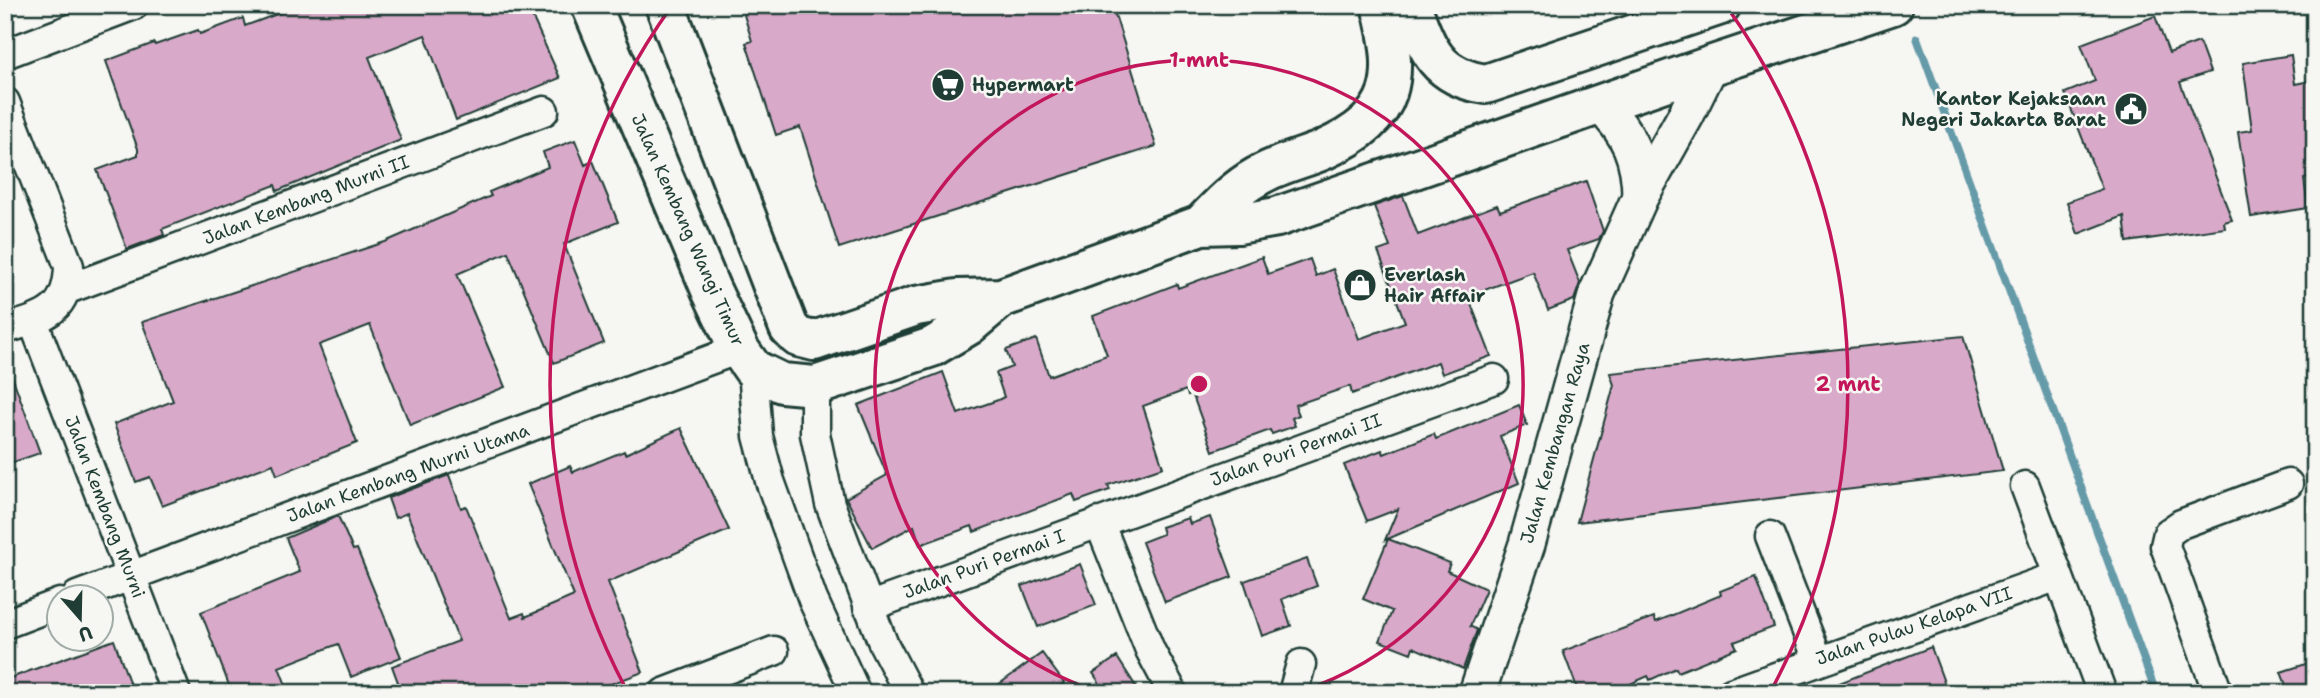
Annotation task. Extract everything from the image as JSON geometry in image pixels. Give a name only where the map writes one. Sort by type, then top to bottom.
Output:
[{"type":"main road","points":[[665,5],[789,328],[798,337],[814,341],[916,306],[957,299],[1001,298],[1201,225],[1238,225],[1277,217],[1893,5]]},
{"type":"main road","points":[[1201,225],[1229,195],[1260,174],[1326,149],[1368,124],[1384,102],[1393,72],[1391,45],[1381,5]]},
{"type":"main road","points":[[1411,5],[1441,67],[1461,81],[1486,84],[1721,5]]},
{"type":"main road","name":"Jalan Kembang Wangi Timur","points":[[592,6],[711,290],[746,359]]},
{"type":"main road","points":[[746,359],[782,383],[815,386],[932,347],[969,325],[1001,298]]},
{"type":"street","points":[[5,54],[134,5]]},
{"type":"street","name":"Jalan Kembangan Raya","points":[[1478,693],[1527,544],[1597,293],[1640,197],[1710,66]]},
{"type":"street","points":[[5,102],[69,265],[68,289],[56,307],[33,321],[5,329]]},
{"type":"street","name":"Jalan Kembangan Raya","points":[[1601,106],[1616,120],[1636,156],[1640,197]]},
{"type":"street","name":"Jalan Kembang Murni II","points":[[68,289],[544,111]]},
{"type":"street","name":"Jalan Kembang Murni","points":[[33,321],[176,693]]},
{"type":"street","name":"Jalan Kembang Murni Utama","points":[[116,582],[746,359]]},
{"type":"street","name":"Jalan Kembang Wangi Timur","points":[[746,359],[758,436],[770,481],[813,600],[856,693]]},
{"type":"street","name":"Jalan Puri Permai II","points":[[1099,522],[1494,379]]},
{"type":"street","points":[[815,386],[815,434],[820,468],[830,504],[868,607],[909,693]]},
{"type":"street","points":[[2218,693],[2165,547],[2168,533],[2181,524],[2288,485]]},
{"type":"street","points":[[2025,486],[2102,693]]},
{"type":"street","points":[[1099,522],[1150,650],[1172,693]]},
{"type":"street","name":"Jalan Puri Permai I","points":[[868,607],[1099,522]]},
{"type":"street","points":[[1770,537],[1818,660]]},
{"type":"street","name":"Jalan Pulau Kelapa VII","points":[[1731,693],[2058,576]]},
{"type":"street","points":[[5,624],[46,608]]},
{"type":"street","points":[[664,693],[774,651]]},
{"type":"street","points":[[1293,693],[1301,664]]},
{"type":"building","points":[[301,5],[527,5],[560,78],[456,120],[425,35],[369,57],[401,140],[277,191],[275,185],[162,229],[164,235],[127,249],[97,170],[138,155],[138,149],[106,61],[154,43],[155,45],[198,30],[200,34],[243,18],[245,26]]},
{"type":"building","name":"Hypermart","points":[[741,5],[1112,5],[1156,146],[839,248],[800,127],[776,135],[746,43],[752,41]]},
{"type":"building","name":"Kantor Kejaksaan Negeri Jakarta Barat","points":[[2155,16],[2169,53],[2199,42],[2210,72],[2180,82],[2232,220],[2224,222],[2225,228],[2127,242],[2124,216],[2078,234],[2067,202],[2102,189],[2065,93],[2095,81],[2081,44]]},
{"type":"building","points":[[2291,55],[2295,84],[2315,80],[2315,177],[2304,179],[2308,208],[2251,217],[2238,132],[2252,130],[2243,63]]},
{"type":"building","points":[[575,140],[585,165],[593,161],[618,222],[564,244],[604,343],[554,363],[508,252],[457,274],[505,387],[410,425],[370,325],[319,345],[357,443],[277,475],[273,464],[162,506],[150,477],[136,482],[114,424],[173,401],[142,322],[385,242],[491,196],[489,192],[548,167],[543,152]]},
{"type":"building","points":[[1586,181],[1603,231],[1599,239],[1567,250],[1580,283],[1574,300],[1548,310],[1533,272],[1468,296],[1491,356],[1442,374],[1438,362],[1352,394],[1350,386],[1295,405],[1299,415],[1292,418],[1295,426],[1272,434],[1270,430],[1213,451],[1192,393],[1188,395],[1186,390],[1143,406],[1163,467],[1108,485],[1110,490],[1076,502],[1073,494],[974,532],[972,526],[920,545],[914,526],[872,548],[846,498],[887,475],[858,405],[943,372],[958,414],[998,400],[1004,397],[996,373],[1012,367],[1006,350],[1036,339],[1049,376],[1107,355],[1093,316],[1177,284],[1178,288],[1262,257],[1268,274],[1310,259],[1316,276],[1333,269],[1359,339],[1405,322],[1378,251],[1390,247],[1374,206],[1403,196],[1418,235],[1497,205],[1500,211]]},
{"type":"building","points":[[1963,336],[2003,471],[1577,522],[1614,385],[1610,373]]},
{"type":"building","points":[[8,365],[40,453],[5,465],[5,366]]},
{"type":"building","points":[[1519,405],[1527,425],[1500,436],[1519,483],[1385,540],[1398,509],[1367,521],[1344,465],[1382,450],[1384,454],[1434,434],[1436,439]]},
{"type":"building","points":[[681,428],[729,530],[608,582],[643,672],[600,688],[602,693],[402,693],[392,666],[459,641],[407,513],[395,518],[388,498],[449,475],[461,508],[466,506],[511,618],[524,613],[525,617],[574,596],[528,484],[570,466],[573,472],[624,451],[625,454]]},
{"type":"building","points":[[338,516],[353,550],[357,549],[401,657],[351,677],[338,644],[279,667],[289,693],[232,693],[201,612],[300,572],[286,538]]},
{"type":"building","points":[[1210,517],[1232,577],[1165,602],[1142,542],[1163,534],[1161,527],[1188,518],[1190,524]]},
{"type":"building","points":[[1388,539],[1450,563],[1447,571],[1486,589],[1470,626],[1477,630],[1463,669],[1413,647],[1411,653],[1380,641],[1392,611],[1363,599]]},
{"type":"building","points":[[1307,559],[1317,586],[1282,599],[1291,626],[1262,636],[1244,581]]},
{"type":"building","points":[[1080,564],[1096,605],[1038,627],[1022,586]]},
{"type":"building","points":[[1756,577],[1774,627],[1734,642],[1737,648],[1678,672],[1676,668],[1650,680],[1648,676],[1610,693],[1579,693],[1563,651],[1654,617],[1656,622]]},
{"type":"building","points":[[116,646],[133,693],[5,693],[5,680],[81,652],[116,652]]},
{"type":"building","points":[[1931,647],[1948,693],[1819,691]]},
{"type":"building","points":[[1042,653],[1064,683],[1051,693],[987,693]]},
{"type":"building","points":[[1117,657],[1140,693],[1106,693],[1093,673]]},
{"type":"building","points":[[2315,661],[2315,693],[2289,693],[2281,672]]},
{"type":"waterway","points":[[1917,38],[2156,693]]},
{"type":"place","name":"Hypermart","points":[[948,85]]},
{"type":"place","name":"Kantor Kejaksaan Negeri Jakarta Barat","points":[[2131,109]]},
{"type":"place","name":"Everlash Hair Affair","points":[[1360,285]]}]
